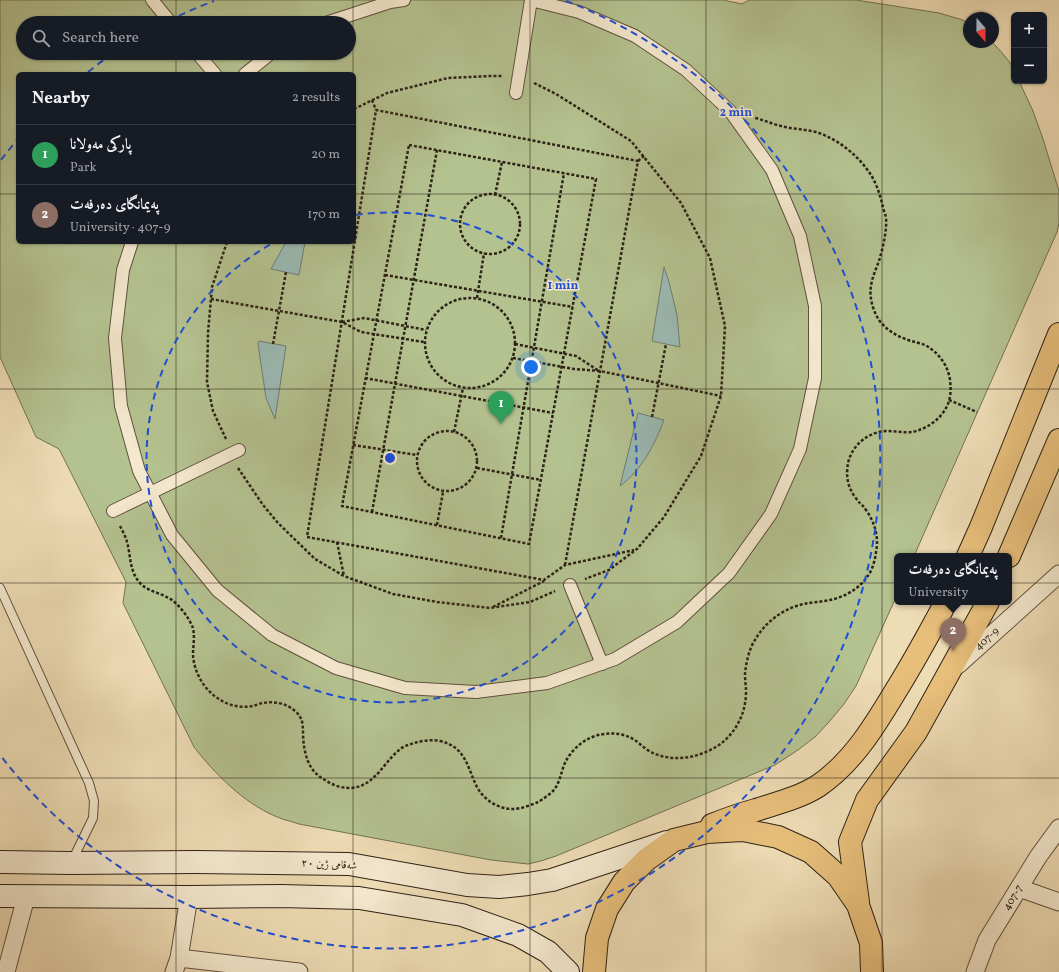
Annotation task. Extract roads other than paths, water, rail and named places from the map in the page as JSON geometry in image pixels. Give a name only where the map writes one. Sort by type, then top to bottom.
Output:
[{"type":"main road","points":[[969,553],[1059,334]]},
{"type":"main road","points":[[1009,553],[1059,440]]},
{"type":"main road","points":[[594,972],[597,938],[607,909],[624,882],[646,860],[674,840],[724,820],[794,799],[818,786],[837,770],[859,748],[884,711],[944,605]]},
{"type":"main road","points":[[872,972],[871,943],[858,905],[850,842],[867,800],[916,732],[986,605]]},
{"type":"main road","points":[[674,840],[707,832],[743,830],[778,837],[810,852],[816,857],[838,876],[858,905]]},
{"type":"main road","name":"شەقامی ژین ٢٠","points":[[0,862],[349,864],[467,886],[499,887],[552,880],[674,840]]},
{"type":"main road","points":[[0,896],[281,896],[359,898],[462,915],[518,934],[548,952],[568,972]]},
{"type":"street","points":[[152,0],[166,16]]},
{"type":"street","points":[[347,16],[390,2],[404,0]]},
{"type":"street","points":[[131,244],[123,270],[115,338],[121,406],[139,471],[150,493],[172,535],[217,590],[272,635],[336,668],[405,688],[476,692],[547,683],[615,659],[677,622],[730,573],[771,514],[800,448],[815,378],[815,306],[800,236],[772,170],[730,111],[686,70],[635,36],[579,12],[531,0],[516,93]]},
{"type":"street","points":[[203,60],[213,72]]},
{"type":"street","points":[[247,72],[262,60]]},
{"type":"street","points":[[114,511],[235,452]]},
{"type":"street","name":"407-9","points":[[950,672],[1059,574]]},
{"type":"street","points":[[570,585],[602,664]]},
{"type":"street","name":"407-7","points":[[975,972],[987,940],[1038,857],[1059,828]]},
{"type":"street","points":[[1019,888],[1059,902]]},
{"type":"street","points":[[6,972],[26,897]]},
{"type":"street","points":[[189,897],[177,965],[299,972]]},
{"type":"lane","points":[[0,588],[89,783],[94,801],[93,818],[70,863]]},
{"type":"water","points":[[285,244],[305,244],[299,275],[271,269]]},
{"type":"water","points":[[664,267],[677,315],[680,347],[652,341]]},
{"type":"water","points":[[259,341],[286,346],[275,419],[266,398],[258,344]]},
{"type":"water","points":[[638,413],[664,420],[647,456],[628,480],[620,486]]},
{"type":"place","name":"پارکی مەولانا","points":[[501,424]]},
{"type":"place","name":"پەیمانگای دەرفەت","points":[[953,651]]}]
